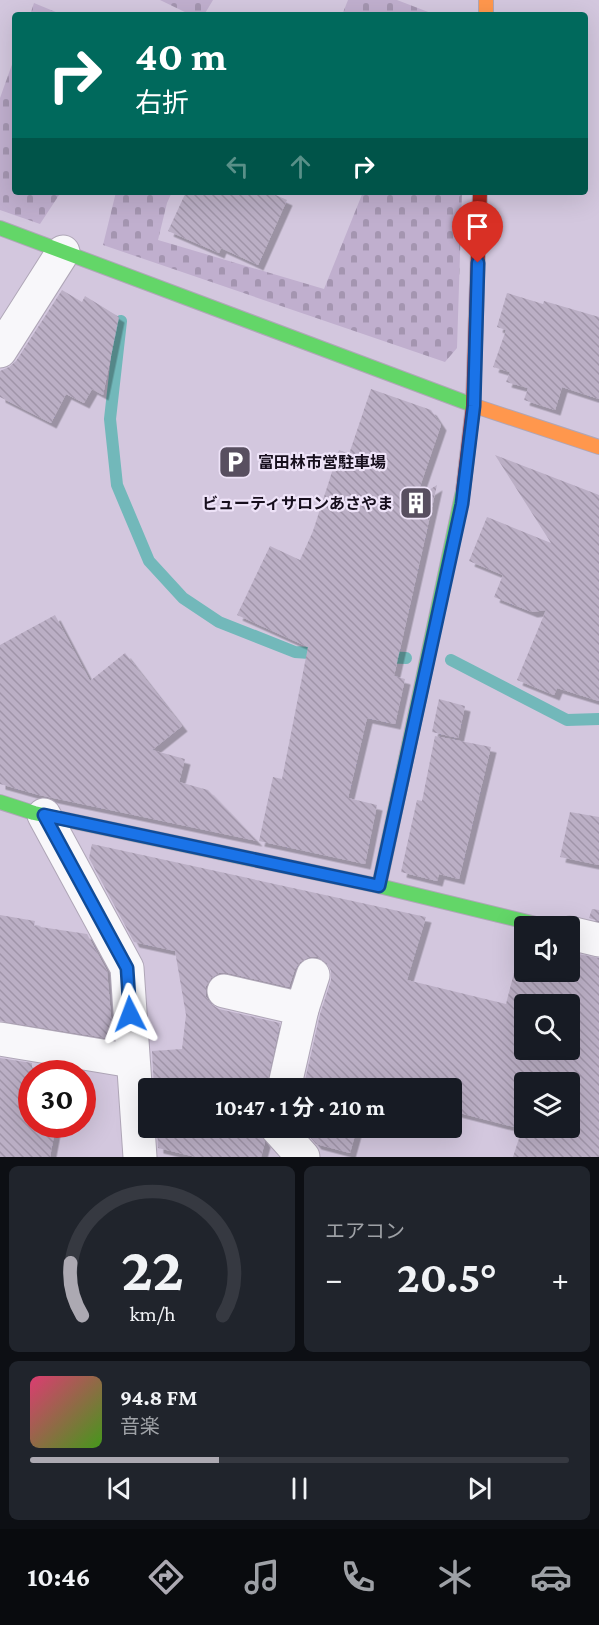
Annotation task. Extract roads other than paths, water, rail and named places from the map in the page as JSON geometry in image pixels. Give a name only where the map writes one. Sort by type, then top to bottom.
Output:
[{"type":"street","points":[[379,886],[462,504],[474,406],[480,195]]},
{"type":"street","points":[[0,228],[474,406],[599,447]]},
{"type":"street","points":[[0,351],[63,252]]},
{"type":"street","points":[[0,802],[44,815],[379,886],[514,919]]},
{"type":"street","points":[[44,815],[127,968],[132,1061],[141,1157]]},
{"type":"street","points":[[580,935],[599,940]]},
{"type":"street","points":[[286,1078],[302,1009],[313,975]]},
{"type":"street","points":[[224,991],[302,1009]]},
{"type":"street","points":[[0,1039],[132,1061]]},
{"type":"street","points":[[285,1138],[303,1157]]},
{"type":"waterway","points":[[121,321],[110,419],[117,485],[149,561],[183,598],[219,622],[295,652],[324,654]]},
{"type":"waterway","points":[[383,657],[406,658]]},
{"type":"waterway","points":[[451,660],[567,720],[599,719]]},
{"type":"place","name":"富田林市営駐車場","points":[[235,462]]},
{"type":"place","name":"ビューティサロンあさやま","points":[[416,503]]}]
